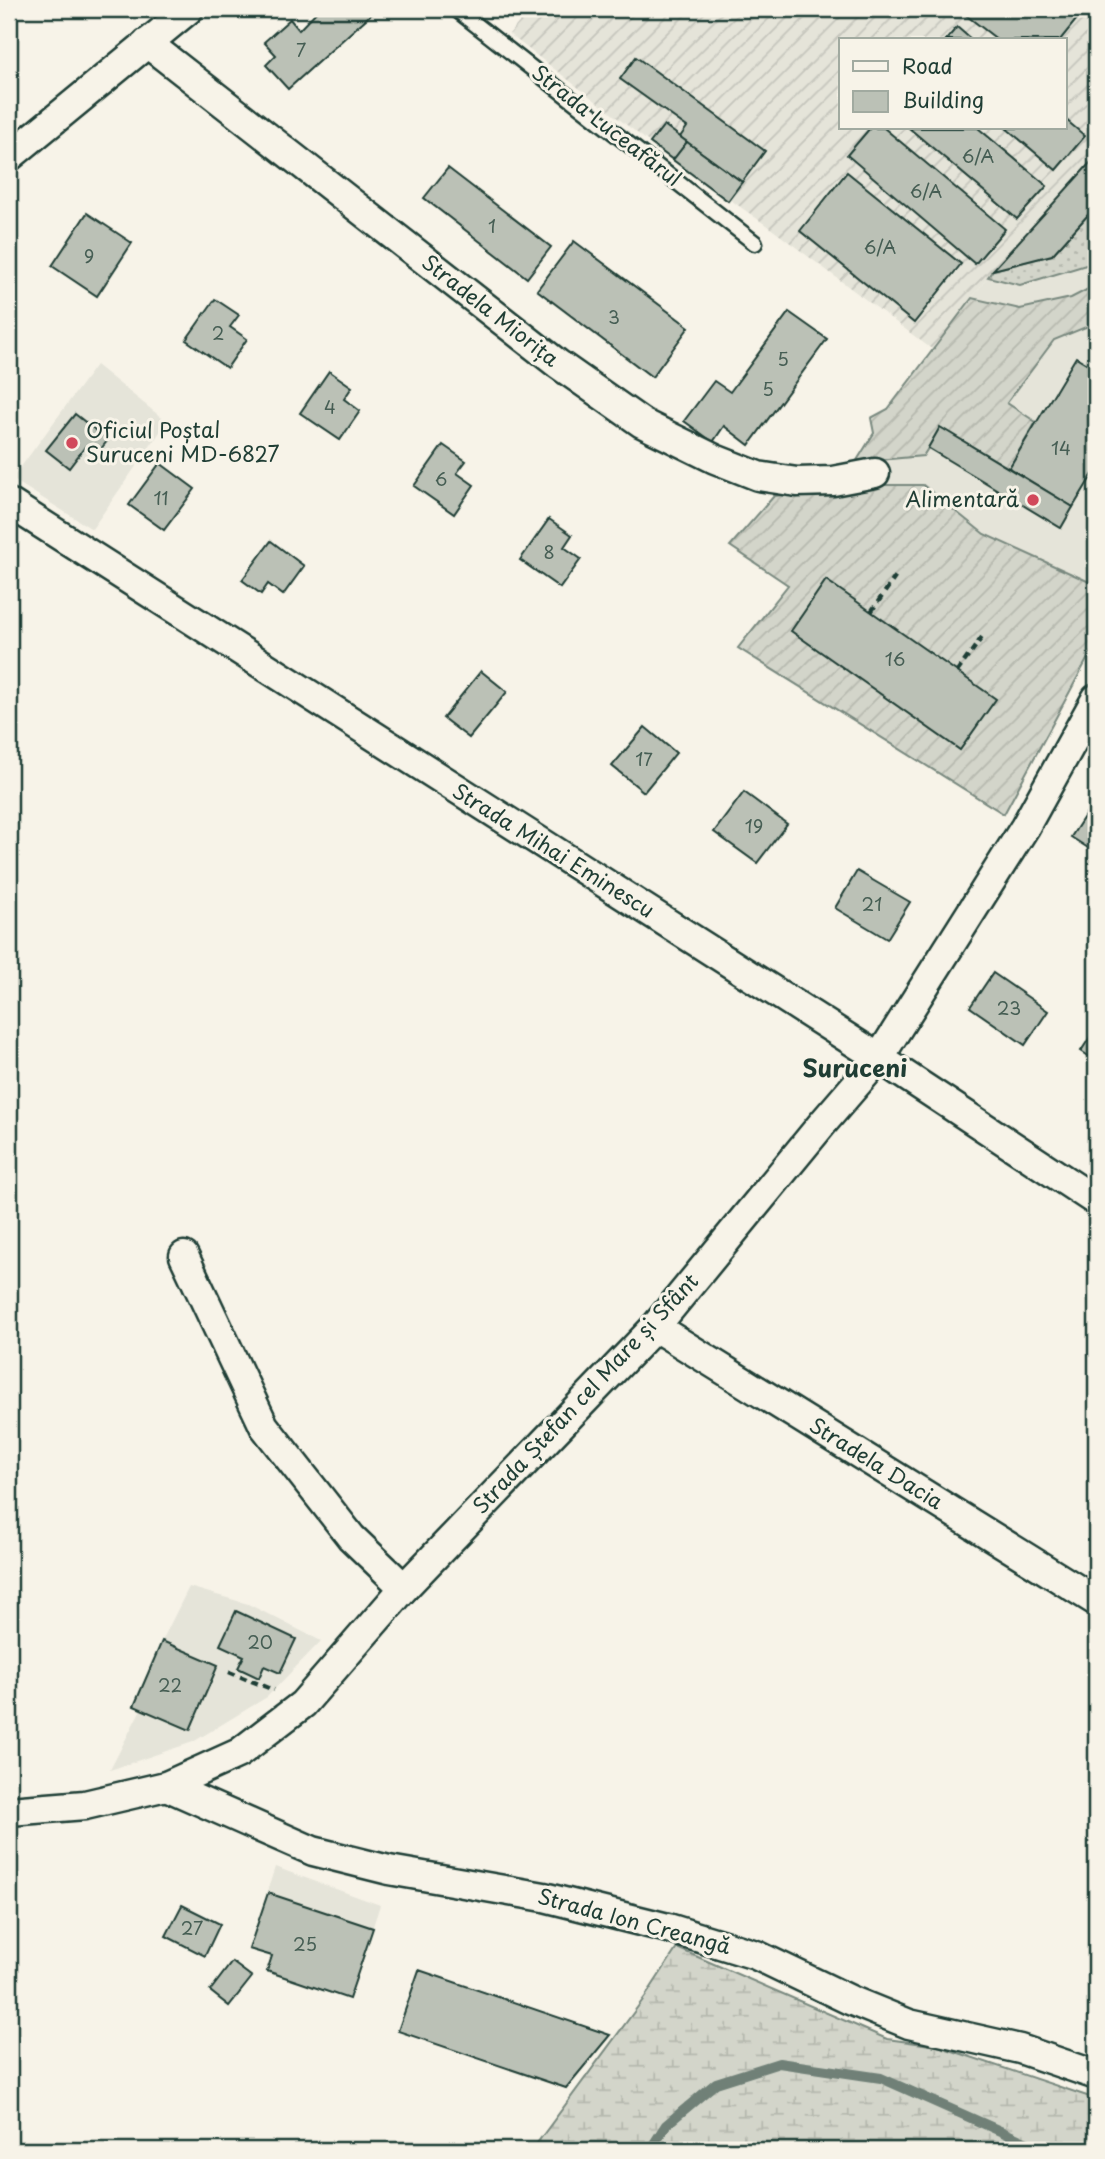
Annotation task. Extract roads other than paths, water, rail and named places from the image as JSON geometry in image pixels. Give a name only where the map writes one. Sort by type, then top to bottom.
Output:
[{"type":"street","points":[[13,147],[189,9]]},
{"type":"street","name":"Stradela Miorița","points":[[147,43],[558,364],[642,423],[715,459],[758,476],[797,482],[833,481],[875,473]]},
{"type":"street","name":"Strada Mihai Eminescu","points":[[9,503],[879,1058],[1096,1201]]},
{"type":"street","name":"Strada Ștefan cel Mare și Sfânt","points":[[9,1811],[85,1805],[166,1786],[239,1753],[303,1704],[404,1588],[655,1327],[879,1058],[1025,827],[1096,699]]},
{"type":"street","points":[[184,1256],[264,1426],[351,1537],[404,1588]]},
{"type":"street","name":"Stradela Dacia","points":[[655,1327],[1096,1601]]},
{"type":"street","name":"Strada Ion Creangă","points":[[166,1786],[313,1851],[389,1870],[544,1896],[668,1928],[756,1955],[850,2000],[909,2024],[1020,2049],[1096,2075]]},
{"type":"lane","name":"Strada Luceafărul","points":[[456,9],[755,243]]},
{"type":"waterway","points":[[650,2150],[666,2125],[716,2083],[779,2063],[881,2078],[1043,2150]]},
{"type":"place","name":"Oficiul Poștal Suruceni MD-6827","points":[[72,443]]},
{"type":"place","name":"Alimentară","points":[[1033,500]]},
{"type":"district","name":"Suruceni","points":[[855,1069]]}]
